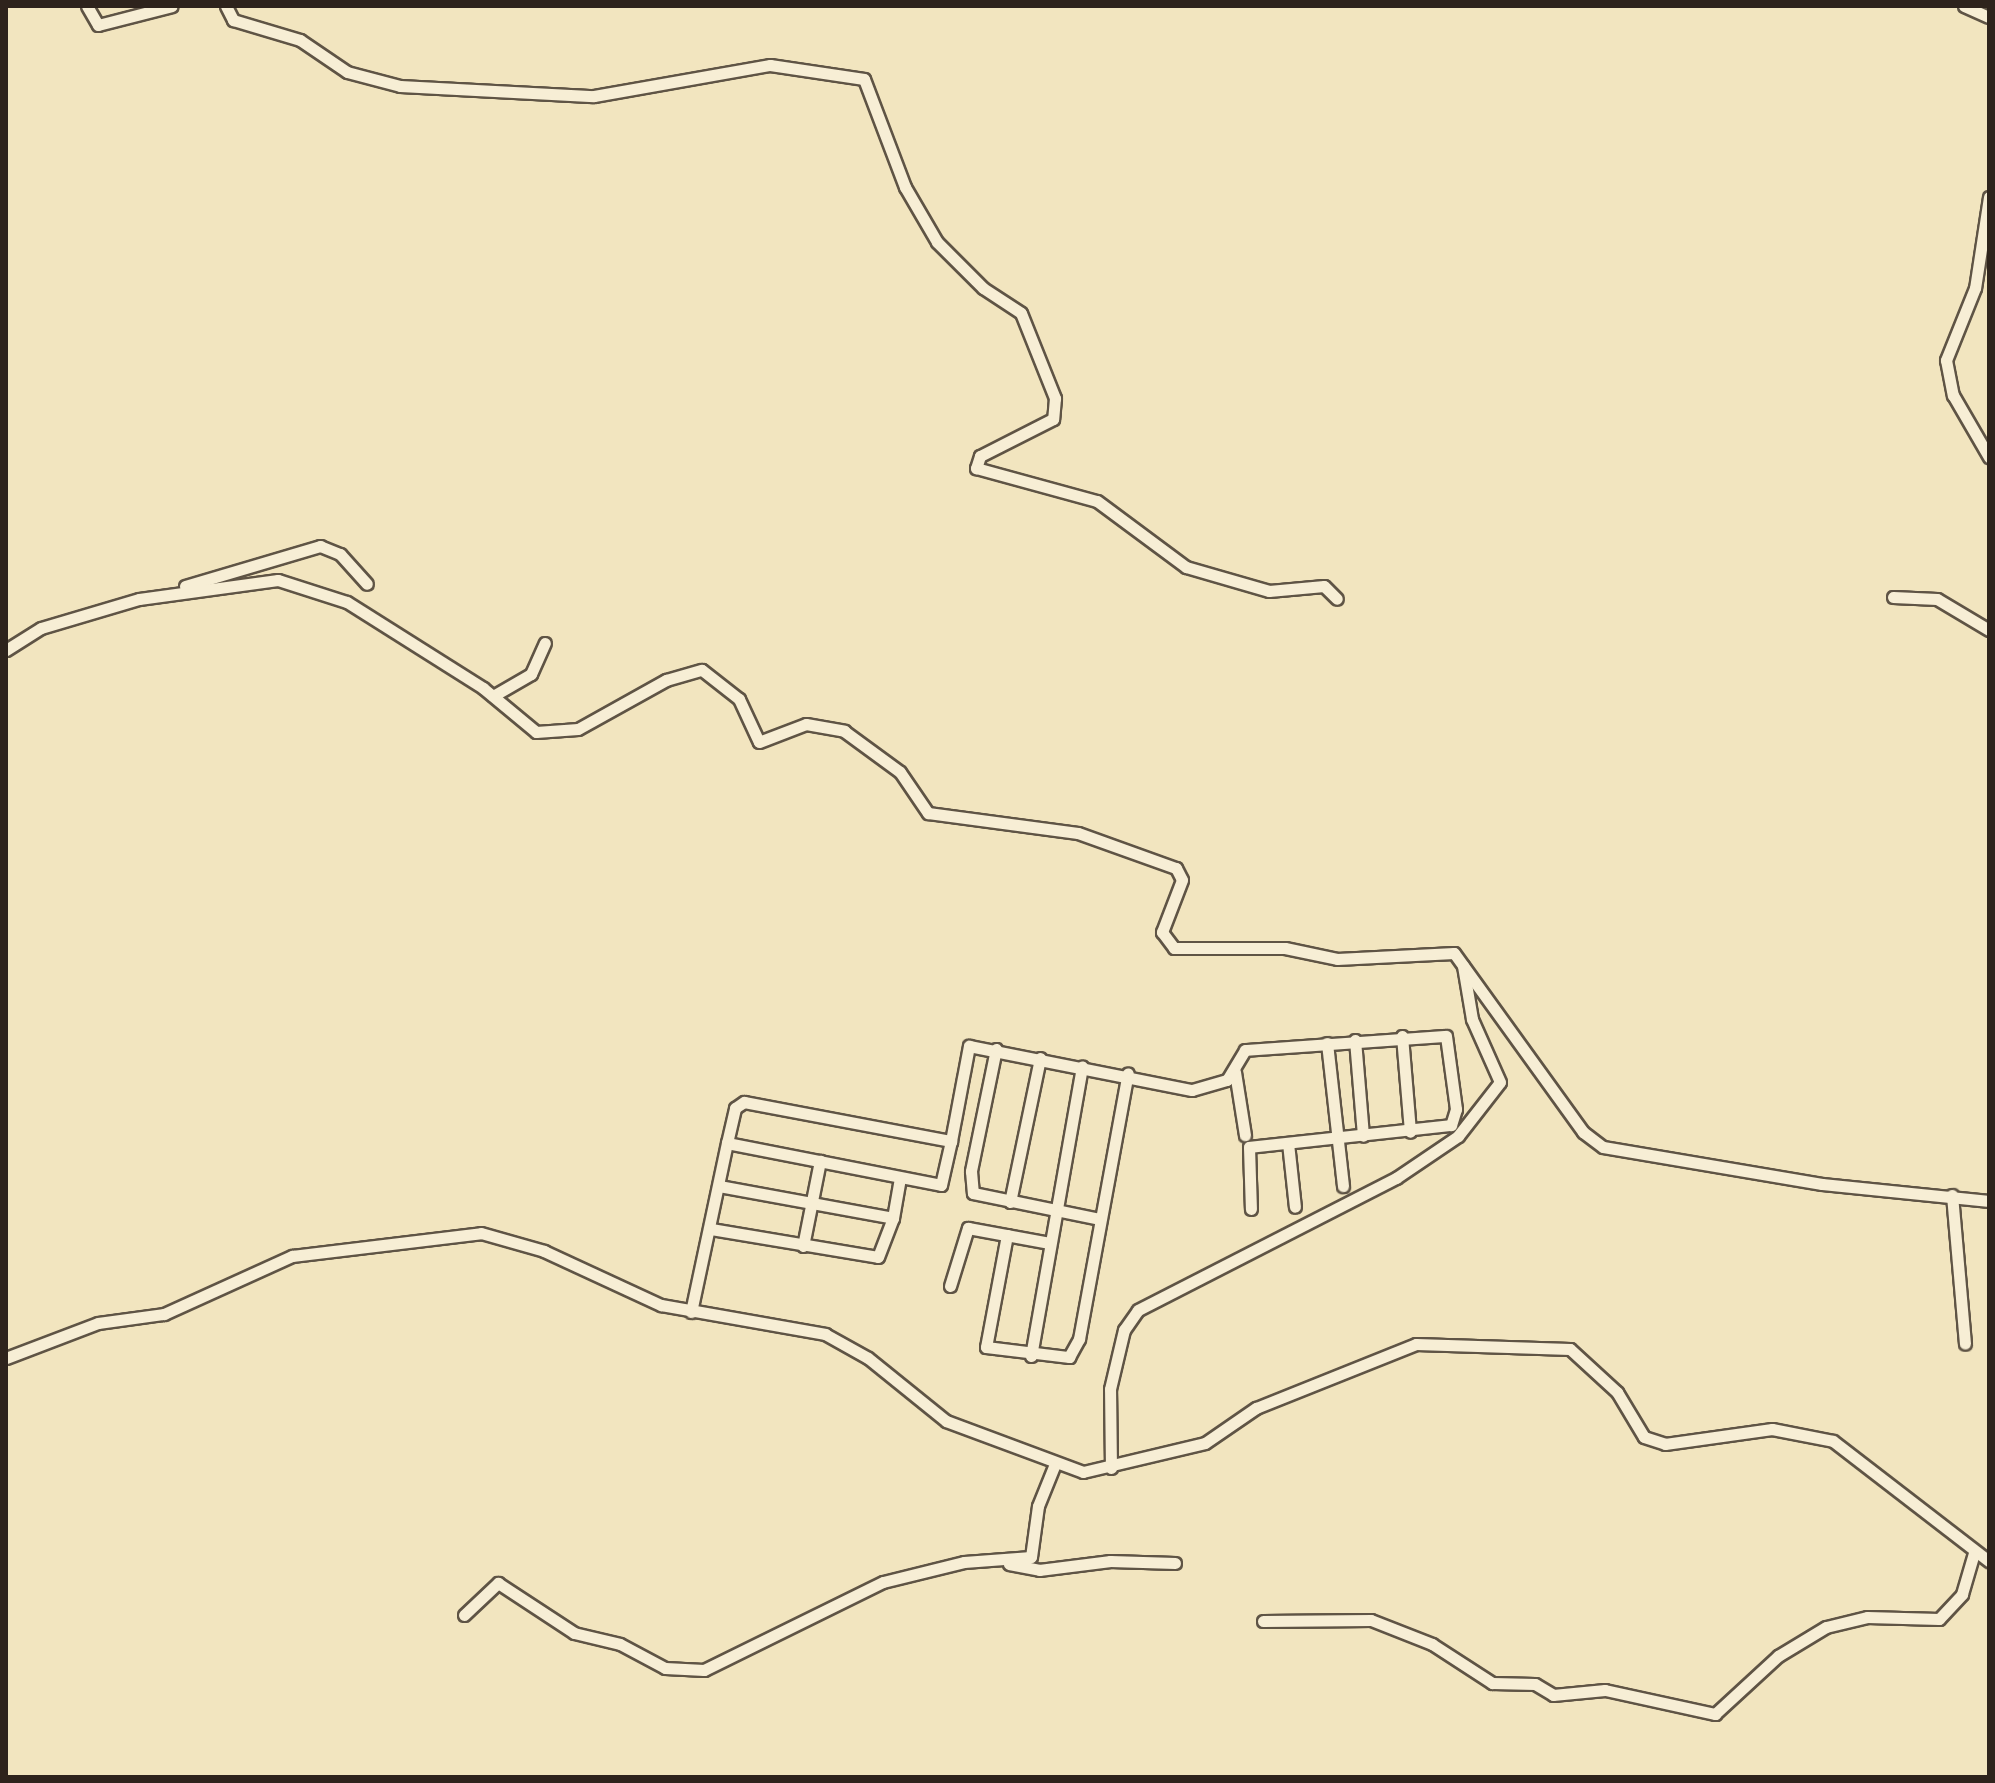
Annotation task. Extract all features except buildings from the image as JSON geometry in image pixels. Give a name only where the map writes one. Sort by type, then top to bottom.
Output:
[{"type":"street","points":[[87,6],[98,25],[172,6]]},
{"type":"street","points":[[226,6],[233,20],[300,40],[347,72],[400,86],[594,96],[770,65],[864,79],[905,187],[937,242],[983,288],[1021,313],[1055,398],[1053,419],[980,456],[976,468],[1097,501],[1199,572],[1269,591],[1324,586],[1337,599]]},
{"type":"street","points":[[1964,6],[1989,17]]},
{"type":"street","points":[[1989,197],[1975,288],[1946,360],[1953,395],[1989,457]]},
{"type":"street","points":[[182,589],[206,575],[276,554],[308,556],[320,546],[340,554],[367,584]]},
{"type":"street","points":[[6,650],[41,628],[182,589],[278,580],[320,588],[493,696],[526,728],[568,733],[666,680],[702,670],[739,699],[759,742],[806,724],[844,731],[900,772],[928,813],[1078,833],[1176,868],[1182,880],[1162,932],[1174,948],[1285,948],[1337,959],[1438,949],[1463,964],[1596,1143],[1822,1184],[1989,1201]]},
{"type":"street","points":[[1893,597],[1937,599],[1989,630]]},
{"type":"street","points":[[493,696],[531,674],[545,643]]},
{"type":"street","points":[[1111,1468],[1110,1389],[1124,1330],[1138,1310],[1396,1178],[1458,1136],[1500,1082],[1472,1019],[1463,964]]},
{"type":"street","points":[[1245,1135],[1235,1072],[1242,1051],[1440,1032],[1452,1055],[1455,1120],[1410,1132],[1247,1149],[1251,1209]]},
{"type":"street","points":[[1402,1036],[1410,1132]]},
{"type":"street","points":[[1355,1040],[1363,1136]]},
{"type":"street","points":[[1327,1043],[1343,1186]]},
{"type":"street","points":[[727,1143],[941,1185],[966,1048],[996,1049],[1128,1073],[1192,1090],[1219,1085],[1235,1072]]},
{"type":"street","points":[[996,1049],[970,1180],[979,1196],[1100,1219]]},
{"type":"street","points":[[1010,1202],[1040,1058]]},
{"type":"street","points":[[1031,1356],[1082,1066]]},
{"type":"street","points":[[1007,1235],[986,1347],[1031,1356],[1075,1351],[1128,1073]]},
{"type":"street","points":[[691,1312],[735,1108],[744,1102],[951,1141]]},
{"type":"street","points":[[1288,1143],[1295,1207]]},
{"type":"street","points":[[803,1246],[820,1161]]},
{"type":"street","points":[[711,1229],[882,1257],[900,1178]]},
{"type":"street","points":[[719,1186],[893,1218]]},
{"type":"street","points":[[1952,1195],[1965,1343]]},
{"type":"street","points":[[950,1286],[964,1230],[1050,1243]]},
{"type":"street","points":[[6,1358],[98,1323],[164,1314],[292,1256],[456,1232],[544,1251],[632,1294],[691,1312],[825,1334],[868,1358],[946,1421],[1083,1472],[1111,1468],[1205,1443],[1256,1408],[1416,1344],[1554,1346],[1570,1349],[1606,1378],[1644,1437],[1665,1444],[1772,1429],[1833,1441],[1974,1553],[1989,1561]]},
{"type":"street","points":[[1009,1563],[1035,1553],[1038,1506],[1055,1464]]},
{"type":"street","points":[[1263,1621],[1371,1620],[1432,1644],[1492,1683],[1535,1684],[1553,1695],[1605,1690],[1715,1714],[1778,1656],[1826,1627],[1867,1617],[1939,1619],[1962,1594],[1974,1553]]},
{"type":"street","points":[[464,1615],[498,1583],[556,1625],[694,1672],[883,1582],[977,1560],[1039,1570],[1110,1561],[1175,1563]]}]
